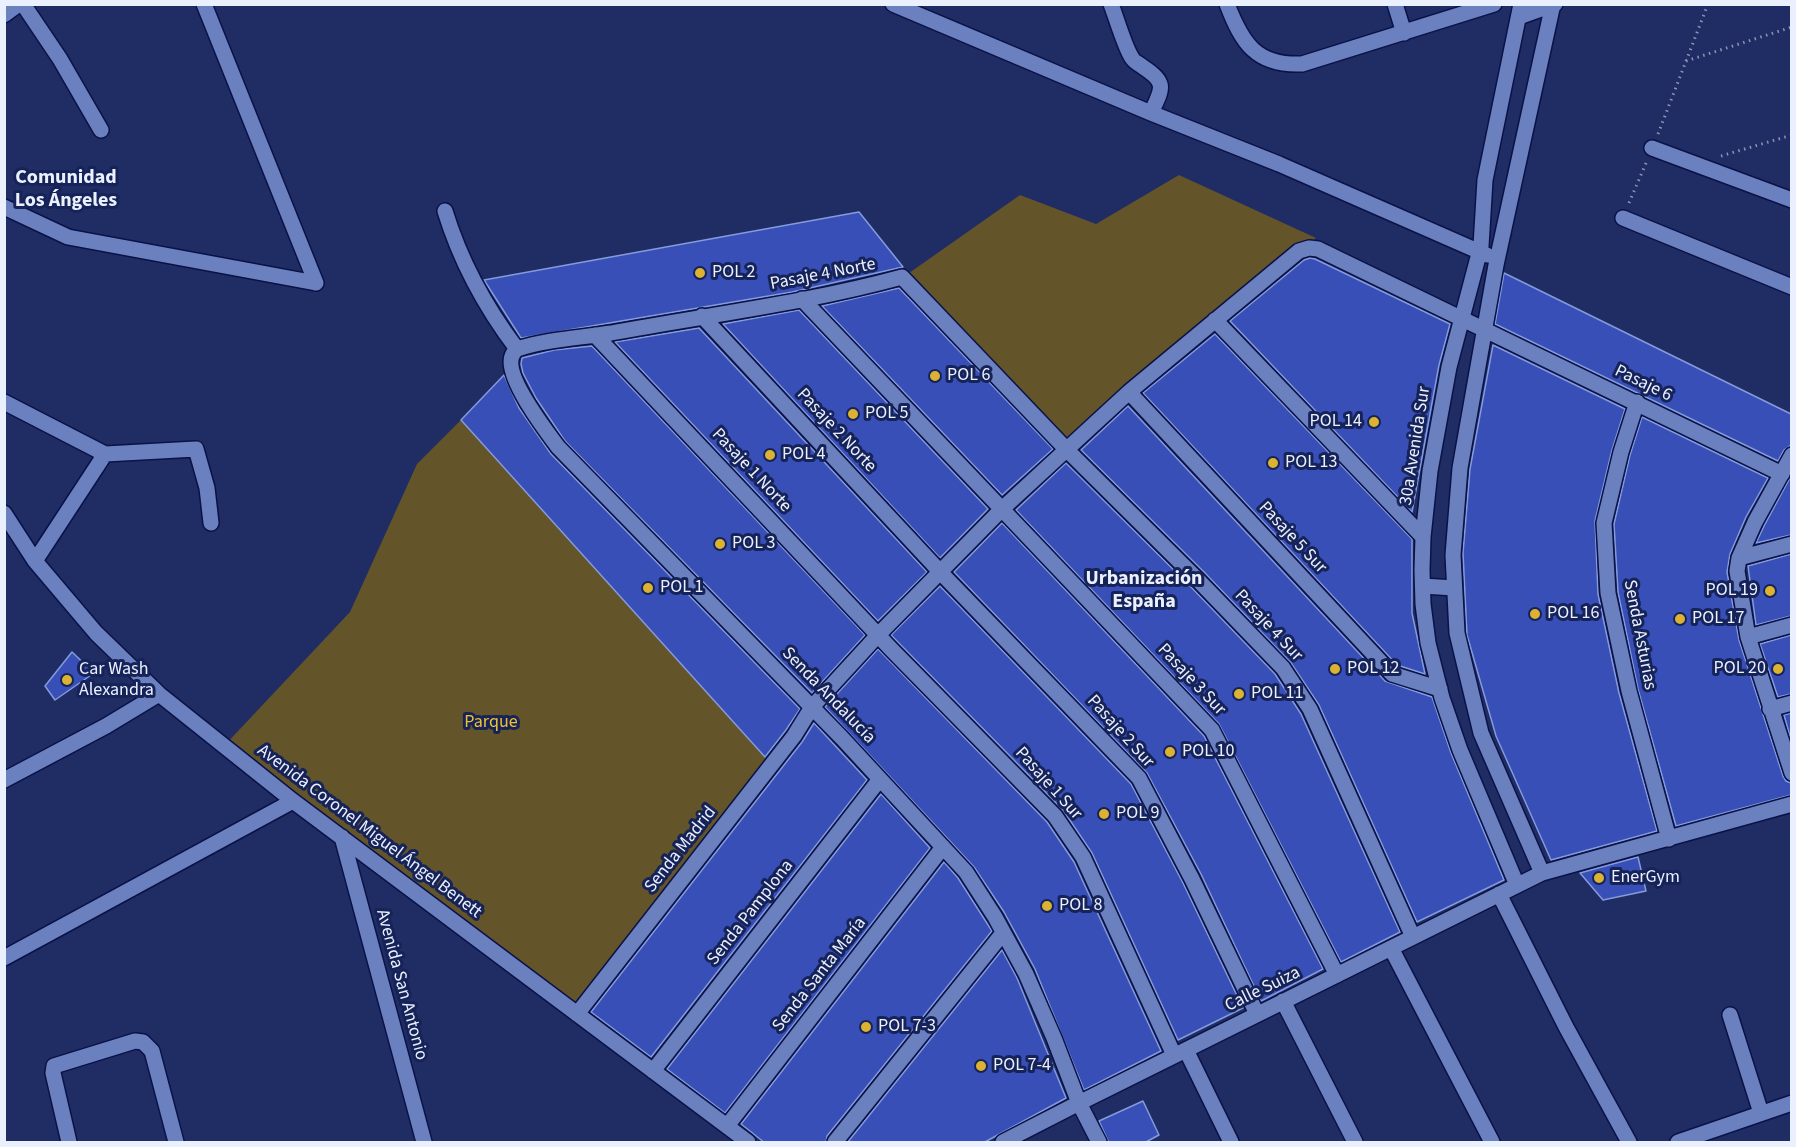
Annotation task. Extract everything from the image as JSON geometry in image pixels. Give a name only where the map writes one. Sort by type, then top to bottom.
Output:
[{"type":"street","points":[[4,15],[21,4],[60,59],[101,130]]},
{"type":"street","points":[[4,207],[68,237],[316,284],[204,4]]},
{"type":"street","points":[[892,4],[1151,114],[1279,164],[1497,260]]},
{"type":"street","points":[[1111,4],[1132,59],[1158,77],[1161,84],[1161,91],[1151,114]]},
{"type":"street","points":[[1227,4],[1241,37],[1253,51],[1270,60],[1286,64],[1302,63],[1494,4]]},
{"type":"street","points":[[1395,4],[1404,33]]},
{"type":"street","points":[[1520,11],[1553,5],[1497,260],[1460,468],[1453,555],[1457,633],[1481,733],[1542,873]]},
{"type":"street","name":"30a Avenida Sur","points":[[1517,885],[1460,750],[1440,689],[1428,643],[1423,604],[1423,537],[1430,471],[1449,367],[1479,252],[1484,218],[1485,180],[1520,11]]},
{"type":"street","points":[[1652,148],[1791,200]]},
{"type":"street","points":[[446,211],[453,235],[492,315],[517,348]]},
{"type":"street","points":[[1623,218],[1791,287]]},
{"type":"street","name":"Pasaje 6","points":[[1215,320],[1299,251],[1308,248],[1318,249],[1782,474]]},
{"type":"street","name":"Pasaje 4 Norte","points":[[517,348],[802,299],[902,278],[1065,449]]},
{"type":"street","name":"Pasaje 3 Sur","points":[[802,299],[1212,730],[1337,975]]},
{"type":"street","name":"Pasaje 2 Norte","points":[[702,316],[941,572]]},
{"type":"street","points":[[1215,320],[1423,537]]},
{"type":"street","name":"Senda Madrid","points":[[577,1014],[794,736],[812,707],[878,634],[1065,449],[1215,320]]},
{"type":"street","name":"Pasaje 1 Norte","points":[[596,335],[878,634]]},
{"type":"street","name":"Senda Andalucía","points":[[517,348],[511,357],[517,382],[531,411],[558,447],[812,707],[966,872],[1026,974],[1079,1103],[1099,1143]]},
{"type":"street","name":"Pasaje 5 Sur","points":[[1129,392],[1392,674],[1440,689]]},
{"type":"street","points":[[4,402],[105,454],[196,448],[207,488],[211,522]]},
{"type":"street","name":"Senda Asturias","points":[[1637,402],[1621,452],[1604,523],[1608,593],[1629,691],[1669,839]]},
{"type":"street","name":"Pasaje 4 Sur","points":[[1065,449],[1198,580],[1283,668],[1310,709],[1413,937]]},
{"type":"street","points":[[35,561],[105,454]]},
{"type":"street","points":[[1791,455],[1755,522],[1739,558],[1737,572],[1748,637],[1791,773]]},
{"type":"street","name":"Avenida Coronel Miguel Ángel Benett","points":[[4,513],[35,561],[96,633],[159,694],[293,801],[748,1143]]},
{"type":"street","points":[[1739,558],[1791,544]]},
{"type":"street","name":"Pasaje 2 Sur","points":[[941,572],[1139,778],[1192,879],[1257,1014]]},
{"type":"street","points":[[1423,586],[1454,588]]},
{"type":"street","points":[[1748,637],[1791,626]]},
{"type":"street","name":"Pasaje 1 Sur","points":[[878,634],[1023,782],[1060,824],[1083,857],[1180,1053],[1231,1143]]},
{"type":"street","points":[[4,780],[106,726],[159,694]]},
{"type":"street","points":[[1770,709],[1791,703]]},
{"type":"street","name":"Senda Pamplona","points":[[653,1071],[880,779]]},
{"type":"street","points":[[4,958],[293,801]]},
{"type":"street","name":"Calle Suiza","points":[[1003,1143],[1542,873],[1791,804]]},
{"type":"street","name":"Avenida San Antonio","points":[[342,837],[424,1143]]},
{"type":"street","name":"Senda Santa María","points":[[727,1126],[943,847]]},
{"type":"street","points":[[1499,894],[1566,1027],[1629,1143]]},
{"type":"street","points":[[835,1143],[1003,933]]},
{"type":"street","points":[[1391,948],[1492,1143]]},
{"type":"street","points":[[1283,1001],[1355,1143]]},
{"type":"street","points":[[1730,1016],[1761,1113]]},
{"type":"street","points":[[69,1143],[53,1073],[54,1066],[135,1041],[143,1042],[152,1052],[176,1143]]},
{"type":"street","points":[[1678,1143],[1791,1103]]},
{"type":"path","points":[[1623,218],[1708,4]]},
{"type":"path","points":[[1686,61],[1791,27]]},
{"type":"path","points":[[1698,164],[1791,135]]},
{"type":"green space","points":[[1179,175],[1316,238],[1063,446],[902,278],[1020,195],[1096,224]]},
{"type":"green space","name":"Parque","points":[[461,420],[772,765],[577,1014],[224,746],[350,612],[417,464]]},
{"type":"building","name":"POL 2","points":[[859,212],[903,267],[792,292],[521,338],[484,280]]},
{"type":"building","name":"POL 14","points":[[1310,258],[1450,324],[1439,365],[1412,512],[1230,321],[1304,260]]},
{"type":"building","points":[[1504,273],[1791,414],[1791,445],[1784,450],[1778,461],[1495,324]]},
{"type":"building","name":"POL 6","points":[[899,288],[1053,449],[1002,495],[822,306]]},
{"type":"building","name":"POL 5","points":[[799,310],[988,509],[940,558],[723,324]]},
{"type":"building","name":"POL 4","points":[[699,328],[927,572],[878,621],[615,342]]},
{"type":"building","name":"POL 13","points":[[1215,334],[1412,539],[1412,613],[1425,674],[1397,665],[1143,393]]},
{"type":"building","name":"POL 16","points":[[1493,345],[1625,409],[1612,450],[1595,521],[1598,594],[1619,693],[1657,831],[1551,860],[1496,736],[1467,635],[1463,553],[1470,469]]},
{"type":"building","name":"POL 3","points":[[592,346],[865,635],[812,693],[565,441],[536,398],[523,373],[522,358],[554,350]]},
{"type":"building","name":"POL 1","points":[[504,375],[519,408],[551,454],[800,709],[765,757],[461,420]]},
{"type":"building","name":"POL 12","points":[[1128,406],[1385,681],[1432,697],[1451,753],[1504,880],[1417,922],[1319,705],[1291,663],[1205,573],[1081,450]]},
{"type":"building","name":"POL 17","points":[[1642,417],[1768,478],[1746,517],[1730,554],[1727,572],[1739,640],[1783,776],[1791,783],[1791,795],[1676,826],[1638,689],[1618,592],[1614,524],[1630,455]]},
{"type":"building","name":"POL 11","points":[[1066,463],[1275,674],[1301,714],[1400,932],[1341,962],[1219,724],[1016,510]]},
{"type":"building","points":[[1791,476],[1791,535],[1756,543],[1764,526]]},
{"type":"building","name":"POL 10","points":[[1002,523],[1204,736],[1323,969],[1261,1001],[1201,874],[1147,773],[954,572]]},
{"type":"building","name":"POL 19","points":[[1791,554],[1791,616],[1756,625],[1748,566]]},
{"type":"building","name":"POL 9","points":[[940,586],[1131,784],[1183,883],[1243,1008],[1178,1040],[1092,853],[1063,810],[891,635]]},
{"type":"building","name":"POL 20","points":[[1791,635],[1791,694],[1778,697],[1760,644]]},
{"type":"building","name":"POL 8","points":[[878,649],[1047,822],[1074,862],[1161,1051],[1084,1090],[1035,969],[1004,912],[974,867],[825,707]]},
{"type":"building","name":"Car Wash Alexandra","points":[[72,652],[94,673],[55,700],[45,686]]},
{"type":"building","points":[[1791,713],[1791,740],[1784,715]]},
{"type":"building","points":[[814,723],[867,780],[651,1057],[591,1012],[802,742]]},
{"type":"building","points":[[881,794],[930,848],[725,1113],[667,1069]]},
{"type":"building","points":[[1638,857],[1646,891],[1603,900],[1580,873]]},
{"type":"building","name":"POL 7-3","points":[[944,862],[958,878],[992,931],[827,1136],[826,1143],[765,1143],[741,1124]]},
{"type":"building","name":"POL 7-4","points":[[1002,950],[1017,978],[1066,1098],[983,1143],[847,1143]]},
{"type":"building","points":[[1143,1101],[1159,1135],[1144,1143],[1109,1143],[1099,1121]]},
{"type":"place","name":"POL 2","points":[[700,273]]},
{"type":"place","name":"POL 6","points":[[935,376]]},
{"type":"place","name":"POL 5","points":[[853,414]]},
{"type":"place","name":"POL 14","points":[[1374,422]]},
{"type":"place","name":"POL 4","points":[[770,455]]},
{"type":"place","name":"POL 13","points":[[1273,463]]},
{"type":"place","name":"POL 3","points":[[720,544]]},
{"type":"place","name":"POL 1","points":[[648,588]]},
{"type":"place","name":"POL 19","points":[[1770,591]]},
{"type":"place","name":"POL 16","points":[[1535,614]]},
{"type":"place","name":"POL 17","points":[[1680,619]]},
{"type":"place","name":"POL 12","points":[[1335,669]]},
{"type":"place","name":"POL 20","points":[[1778,669]]},
{"type":"place","name":"Car Wash Alexandra","points":[[67,680]]},
{"type":"place","name":"POL 11","points":[[1239,694]]},
{"type":"place","name":"POL 10","points":[[1170,752]]},
{"type":"place","name":"POL 9","points":[[1104,814]]},
{"type":"place","name":"EnerGym","points":[[1599,878]]},
{"type":"place","name":"POL 8","points":[[1047,906]]},
{"type":"place","name":"POL 7-3","points":[[866,1027]]},
{"type":"place","name":"POL 7-4","points":[[981,1066]]},
{"type":"district","name":"Comunidad Los Ángeles","points":[[66,190]]},
{"type":"district","name":"Urbanización España","points":[[1144,592]]}]
